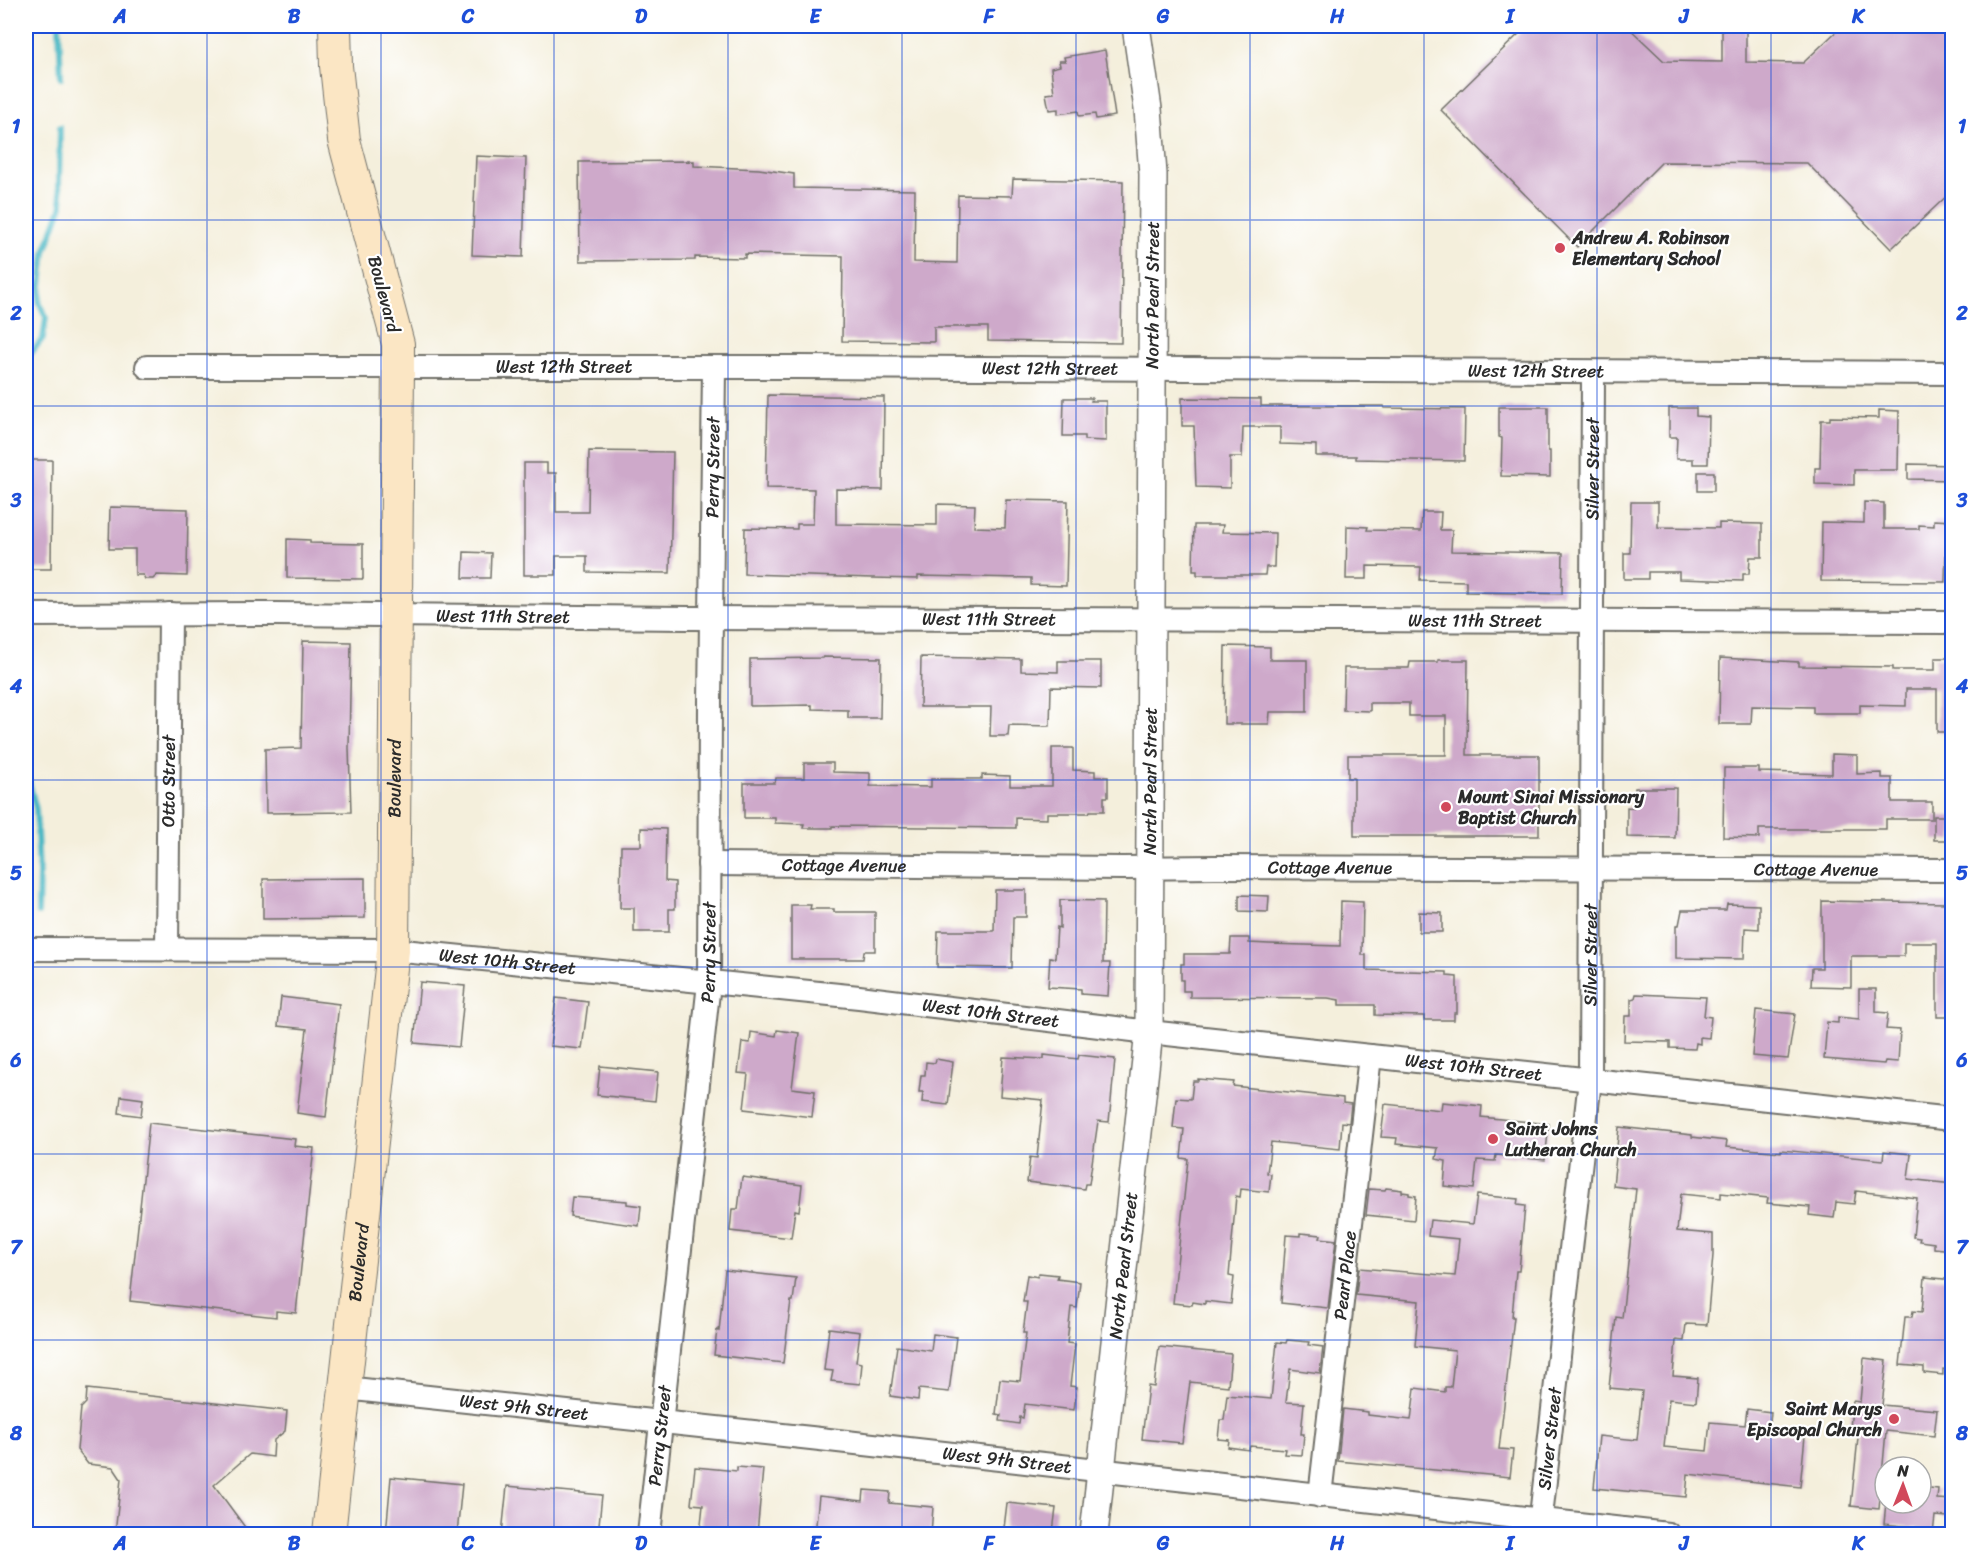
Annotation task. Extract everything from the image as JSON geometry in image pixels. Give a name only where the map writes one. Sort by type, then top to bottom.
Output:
[{"type":"main road","name":"Boulevard","points":[[329,1534],[393,950],[397,615],[398,344],[344,140],[336,66],[336,26]]},
{"type":"street","name":"North Pearl Street","points":[[1094,1534],[1149,1032],[1153,174],[1148,109],[1136,26]]},
{"type":"street","name":"West 12th Street","points":[[147,367],[1953,373]]},
{"type":"street","name":"Perry Street","points":[[649,1534],[709,983],[714,368]]},
{"type":"street","name":"Silver Street","points":[[1540,1528],[1590,1080],[1593,372]]},
{"type":"street","name":"Otto Street","points":[[167,949],[170,614]]},
{"type":"street","name":"West 11th Street","points":[[26,615],[1953,622]]},
{"type":"street","name":"Cottage Avenue","points":[[709,864],[1150,868],[1953,870]]},
{"type":"street","name":"West 10th Street","points":[[26,948],[393,950],[859,998],[1149,1032],[1953,1119]]},
{"type":"street","name":"Pearl Place","points":[[1320,1496],[1370,1056]]},
{"type":"street","name":"West 9th Street","points":[[345,1388],[661,1424],[761,1432],[1320,1496],[1540,1528],[1668,1534]]},
{"type":"building","points":[[1527,26],[1627,26],[1664,61],[1722,62],[1722,26],[1746,26],[1746,62],[1803,63],[1842,26],[1941,26],[1953,37],[1953,190],[1891,249],[1807,163],[1662,162],[1577,247],[1441,110]]},
{"type":"building","points":[[1105,50],[1115,116],[1096,119],[1095,114],[1079,116],[1078,111],[1058,114],[1058,109],[1049,110],[1046,94],[1054,93],[1051,68],[1060,66],[1059,61],[1065,61],[1064,57]]},
{"type":"building","points":[[476,156],[526,158],[523,257],[472,255]]},
{"type":"building","points":[[694,161],[694,166],[759,169],[794,174],[794,188],[915,190],[914,262],[957,263],[958,195],[1012,196],[1013,179],[1123,181],[1121,343],[988,341],[988,327],[934,327],[934,342],[842,341],[843,256],[745,254],[745,258],[695,257],[695,260],[580,261],[579,162]]},
{"type":"building","points":[[768,395],[884,397],[883,490],[836,489],[836,524],[937,525],[937,504],[975,505],[974,527],[1005,528],[1006,500],[1068,501],[1066,586],[1031,585],[1031,578],[918,576],[918,579],[744,574],[745,528],[797,529],[797,524],[813,524],[814,489],[766,488]]},
{"type":"building","points":[[1064,398],[1092,398],[1091,401],[1106,401],[1106,441],[1084,440],[1084,436],[1063,436]]},
{"type":"building","points":[[1182,398],[1261,399],[1261,406],[1384,406],[1384,408],[1465,409],[1464,461],[1316,456],[1316,445],[1280,444],[1280,427],[1243,427],[1242,457],[1230,457],[1230,488],[1196,487],[1194,426],[1182,426]]},
{"type":"building","points":[[1499,407],[1548,407],[1550,477],[1501,476],[1502,438],[1499,437]]},
{"type":"building","points":[[1669,408],[1696,408],[1696,416],[1709,417],[1708,464],[1693,464],[1693,459],[1676,459],[1677,437],[1669,437]]},
{"type":"building","points":[[1879,410],[1899,411],[1898,470],[1854,470],[1854,485],[1815,484],[1815,468],[1820,468],[1821,420],[1830,420],[1830,417],[1879,418]]},
{"type":"building","points":[[589,451],[673,452],[670,573],[587,572],[587,556],[556,556],[556,575],[524,575],[524,463],[547,463],[547,473],[556,473],[556,512],[588,512]]},
{"type":"building","points":[[26,460],[52,460],[51,569],[26,569]]},
{"type":"building","points":[[1908,464],[1953,465],[1953,480],[1908,479]]},
{"type":"building","points":[[1698,472],[1714,472],[1714,491],[1698,491]]},
{"type":"building","points":[[1631,502],[1658,502],[1658,527],[1719,528],[1719,523],[1762,524],[1762,557],[1750,557],[1749,574],[1743,574],[1743,581],[1679,579],[1679,572],[1648,572],[1648,579],[1624,579],[1624,553],[1630,553]]},
{"type":"building","points":[[1864,502],[1884,503],[1884,529],[1919,529],[1919,525],[1934,526],[1934,520],[1953,521],[1953,549],[1946,549],[1945,582],[1821,581],[1822,522],[1864,523]]},
{"type":"building","points":[[110,507],[188,509],[187,576],[157,575],[153,579],[145,579],[143,575],[135,575],[135,549],[109,549]]},
{"type":"building","points":[[1422,512],[1441,512],[1440,530],[1452,530],[1451,551],[1563,553],[1562,594],[1466,592],[1466,581],[1420,580],[1421,567],[1367,566],[1367,579],[1346,579],[1347,526],[1368,527],[1367,530],[1421,531]]},
{"type":"building","points":[[1194,525],[1223,525],[1222,532],[1275,533],[1274,567],[1266,567],[1265,575],[1197,575],[1197,571],[1193,571]]},
{"type":"building","points":[[287,539],[310,540],[310,543],[363,544],[363,579],[287,578]]},
{"type":"building","points":[[464,552],[491,553],[490,578],[463,578]]},
{"type":"building","points":[[303,641],[351,642],[349,748],[351,812],[266,813],[265,749],[301,748]]},
{"type":"building","points":[[1225,646],[1270,647],[1270,660],[1307,660],[1307,712],[1270,712],[1269,724],[1224,724]]},
{"type":"building","points":[[921,657],[1021,659],[1021,671],[1058,672],[1058,661],[1101,661],[1101,688],[1051,687],[1050,726],[1009,725],[1008,736],[990,736],[991,707],[920,707]]},
{"type":"building","points":[[881,658],[880,718],[848,718],[848,710],[812,709],[812,705],[750,706],[750,659]]},
{"type":"building","points":[[1720,658],[1799,662],[1799,666],[1935,670],[1935,658],[1953,658],[1953,732],[1937,732],[1937,689],[1906,689],[1906,706],[1860,705],[1860,713],[1813,713],[1813,707],[1752,706],[1751,724],[1719,724]]},
{"type":"building","name":"Mount Sinai Missionary Baptist Church","points":[[1438,660],[1468,660],[1467,755],[1539,755],[1539,836],[1354,836],[1354,778],[1348,778],[1348,755],[1446,755],[1446,716],[1409,716],[1409,703],[1370,703],[1370,711],[1343,710],[1344,668],[1409,668],[1410,662],[1438,662]]},
{"type":"building","points":[[1052,748],[1073,748],[1073,770],[1095,771],[1095,777],[1108,777],[1108,797],[1104,797],[1104,811],[1047,813],[1047,819],[1016,818],[1016,828],[832,826],[832,828],[803,828],[804,824],[775,823],[775,818],[744,818],[744,783],[775,783],[776,778],[804,778],[804,763],[833,763],[833,772],[870,773],[870,786],[931,787],[931,779],[982,779],[982,775],[1010,776],[1010,786],[1052,786]]},
{"type":"building","points":[[1832,754],[1857,755],[1857,774],[1882,773],[1882,778],[1892,778],[1892,802],[1932,802],[1932,819],[1886,819],[1886,829],[1759,829],[1759,838],[1723,837],[1724,768],[1759,768],[1759,772],[1832,774]]},
{"type":"building","points":[[1635,788],[1676,788],[1675,838],[1627,837],[1627,807],[1634,808]]},
{"type":"building","points":[[1934,816],[1953,816],[1953,840],[1934,840]]},
{"type":"building","points":[[641,828],[666,829],[665,881],[675,882],[675,909],[669,909],[669,932],[634,932],[634,908],[620,908],[621,846],[641,846]]},
{"type":"building","points":[[365,878],[365,918],[263,919],[263,879]]},
{"type":"building","points":[[995,890],[1026,890],[1026,917],[1013,917],[1012,968],[937,967],[938,931],[994,931]]},
{"type":"building","points":[[1239,895],[1269,896],[1268,912],[1239,911]]},
{"type":"building","points":[[1060,900],[1104,901],[1103,963],[1110,963],[1108,996],[1081,994],[1081,989],[1048,987],[1050,957],[1055,958],[1057,927],[1060,928]]},
{"type":"building","points":[[1341,901],[1363,902],[1362,955],[1366,955],[1366,970],[1447,972],[1447,976],[1457,977],[1457,1013],[1454,1013],[1454,1020],[1424,1020],[1424,1016],[1375,1015],[1375,1005],[1339,1005],[1339,1000],[1328,998],[1190,997],[1190,991],[1183,991],[1181,964],[1184,964],[1184,954],[1230,954],[1231,938],[1249,938],[1249,943],[1340,946]]},
{"type":"building","points":[[1822,901],[1948,903],[1948,908],[1953,908],[1953,1017],[1937,1017],[1937,943],[1904,943],[1904,956],[1851,956],[1851,987],[1811,986],[1812,968],[1822,968]]},
{"type":"building","points":[[1727,904],[1759,905],[1759,929],[1745,928],[1744,959],[1676,958],[1676,925],[1679,925],[1682,910],[1726,910]]},
{"type":"building","points":[[791,905],[811,905],[810,909],[834,909],[834,912],[875,912],[875,951],[864,951],[863,959],[791,959]]},
{"type":"building","points":[[1419,912],[1442,913],[1442,932],[1419,932]]},
{"type":"building","points":[[420,982],[465,986],[459,1047],[414,1043]]},
{"type":"building","points":[[1859,989],[1876,989],[1876,1012],[1888,1013],[1886,1029],[1900,1030],[1898,1062],[1885,1061],[1884,1064],[1824,1059],[1827,1022],[1838,1023],[1838,1017],[1859,1019]]},
{"type":"building","points":[[1636,994],[1706,997],[1704,1016],[1711,1017],[1709,1038],[1700,1037],[1700,1044],[1696,1043],[1695,1049],[1670,1048],[1670,1042],[1624,1041],[1625,1016],[1631,1016],[1631,999],[1635,998]]},
{"type":"building","points":[[281,997],[339,1004],[326,1117],[297,1113],[307,1029],[278,1026]]},
{"type":"building","points":[[556,998],[588,1002],[582,1049],[550,1046]]},
{"type":"building","points":[[1756,1010],[1795,1014],[1788,1059],[1752,1056]]},
{"type":"building","points":[[777,1030],[799,1033],[792,1088],[815,1091],[812,1117],[744,1109],[748,1074],[738,1073],[742,1042],[750,1043],[751,1032],[776,1036]]},
{"type":"building","points":[[1044,1055],[1078,1059],[1079,1055],[1115,1059],[1109,1122],[1098,1121],[1089,1184],[1085,1184],[1084,1189],[1027,1182],[1030,1157],[1037,1158],[1043,1100],[1000,1096],[1003,1057],[1044,1059]]},
{"type":"building","points":[[936,1059],[953,1062],[948,1105],[922,1102],[923,1092],[919,1092],[921,1075],[925,1075],[926,1062],[935,1063]]},
{"type":"building","points":[[600,1066],[658,1072],[655,1101],[597,1095]]},
{"type":"building","points":[[1198,1079],[1234,1082],[1233,1086],[1343,1098],[1343,1103],[1351,1104],[1349,1123],[1342,1122],[1340,1149],[1271,1142],[1267,1173],[1271,1174],[1269,1192],[1241,1189],[1240,1197],[1236,1196],[1229,1276],[1234,1277],[1231,1304],[1205,1301],[1205,1304],[1193,1302],[1192,1305],[1173,1303],[1188,1159],[1181,1158],[1184,1129],[1173,1128],[1176,1098],[1191,1099],[1193,1081],[1198,1081]]},
{"type":"building","points":[[121,1096],[143,1099],[141,1116],[119,1113]]},
{"type":"building","name":"Saint Johns Lutheran Church","points":[[1442,1102],[1482,1106],[1481,1117],[1549,1124],[1545,1160],[1496,1155],[1495,1161],[1477,1160],[1474,1189],[1444,1186],[1446,1161],[1436,1159],[1438,1148],[1396,1144],[1397,1138],[1381,1137],[1385,1104],[1441,1110]]},
{"type":"building","points":[[149,1123],[295,1139],[294,1146],[314,1148],[296,1313],[276,1311],[276,1317],[130,1301]]},
{"type":"building","points":[[1619,1127],[1727,1141],[1726,1147],[1883,1160],[1884,1151],[1911,1154],[1908,1179],[1953,1184],[1953,1250],[1934,1248],[1934,1243],[1919,1241],[1920,1238],[1913,1237],[1917,1198],[1856,1191],[1854,1204],[1836,1202],[1834,1218],[1809,1215],[1810,1207],[1767,1203],[1768,1198],[1721,1193],[1721,1198],[1681,1194],[1677,1231],[1713,1234],[1713,1255],[1707,1325],[1686,1324],[1684,1341],[1676,1340],[1673,1376],[1698,1378],[1696,1402],[1669,1399],[1664,1447],[1707,1451],[1710,1422],[1745,1425],[1747,1409],[1771,1412],[1769,1432],[1805,1436],[1800,1487],[1688,1474],[1686,1497],[1594,1488],[1599,1436],[1637,1440],[1642,1391],[1609,1388],[1616,1317],[1622,1318],[1636,1189],[1613,1186]]},
{"type":"building","points":[[742,1177],[802,1185],[799,1211],[795,1210],[791,1238],[730,1231],[732,1209],[738,1209]]},
{"type":"building","points":[[1386,1188],[1402,1190],[1409,1195],[1416,1196],[1414,1220],[1366,1215],[1369,1189],[1385,1190]]},
{"type":"building","points":[[1477,1195],[1518,1199],[1517,1205],[1525,1206],[1519,1271],[1516,1271],[1512,1317],[1514,1317],[1499,1449],[1513,1450],[1510,1477],[1338,1461],[1343,1409],[1368,1412],[1368,1415],[1411,1420],[1415,1388],[1445,1392],[1445,1387],[1451,1387],[1455,1350],[1415,1346],[1419,1301],[1356,1295],[1359,1268],[1455,1276],[1459,1239],[1428,1236],[1430,1220],[1473,1224]]},
{"type":"building","points":[[572,1197],[627,1201],[627,1204],[641,1206],[639,1226],[570,1216]]},
{"type":"building","points":[[1300,1233],[1321,1235],[1320,1238],[1336,1240],[1328,1308],[1281,1303],[1286,1235],[1300,1236]]},
{"type":"building","points":[[725,1270],[796,1278],[783,1363],[714,1355],[717,1330],[719,1331]]},
{"type":"building","points":[[1039,1273],[1058,1275],[1057,1279],[1080,1282],[1077,1308],[1071,1307],[1067,1343],[1075,1344],[1070,1386],[1077,1387],[1074,1410],[1025,1404],[1023,1418],[1020,1417],[1019,1424],[1000,1421],[1001,1415],[996,1414],[1000,1379],[1020,1381],[1026,1333],[1023,1333],[1027,1302],[1023,1302],[1027,1275],[1038,1277]]},
{"type":"building","points":[[1925,1277],[1953,1280],[1953,1370],[1943,1369],[1943,1375],[1924,1373],[1924,1367],[1900,1365],[1905,1317],[1912,1317],[1913,1311],[1922,1312]]},
{"type":"building","points":[[829,1328],[860,1332],[856,1362],[862,1363],[860,1384],[831,1381],[833,1371],[824,1370]]},
{"type":"building","points":[[933,1334],[956,1337],[949,1392],[919,1389],[918,1400],[890,1396],[897,1346],[931,1351]]},
{"type":"building","points":[[1287,1340],[1309,1342],[1308,1345],[1323,1347],[1320,1373],[1290,1369],[1286,1402],[1304,1403],[1301,1434],[1304,1434],[1302,1455],[1284,1454],[1285,1449],[1250,1446],[1249,1450],[1228,1447],[1229,1440],[1218,1439],[1220,1420],[1224,1420],[1227,1395],[1271,1399],[1277,1342],[1286,1343]]},
{"type":"building","points":[[1159,1347],[1231,1354],[1228,1386],[1190,1382],[1182,1443],[1142,1439],[1148,1386],[1154,1387]]},
{"type":"building","points":[[1864,1358],[1887,1361],[1882,1405],[1937,1410],[1934,1436],[1886,1431],[1884,1455],[1873,1455],[1873,1508],[1851,1506],[1859,1428],[1850,1427],[1853,1401],[1860,1402]]},
{"type":"building","points":[[87,1389],[287,1411],[285,1431],[274,1440],[273,1457],[250,1454],[214,1485],[250,1534],[115,1534],[121,1479],[113,1467],[88,1464],[77,1450],[81,1408],[86,1403]]},
{"type":"building","points":[[695,1467],[737,1471],[737,1467],[763,1469],[757,1534],[700,1534],[703,1505],[691,1504]]},
{"type":"building","points":[[391,1477],[462,1484],[457,1534],[386,1534]]},
{"type":"building","points":[[507,1486],[602,1495],[598,1534],[502,1534]]},
{"type":"building","points":[[1933,1488],[1938,1489],[1937,1499],[1951,1500],[1949,1517],[1935,1516],[1933,1534],[1921,1534],[1921,1528],[1884,1524],[1885,1515],[1933,1515]]},
{"type":"building","points":[[864,1490],[890,1492],[889,1503],[933,1507],[931,1534],[815,1534],[819,1496],[863,1501]]},
{"type":"building","points":[[1007,1503],[1056,1508],[1053,1532],[1004,1528]]},
{"type":"waterway","points":[[59,26],[61,78]]},
{"type":"waterway","points":[[26,365],[29,356],[43,338],[46,317],[39,302],[45,252],[62,205],[59,186],[60,127]]},
{"type":"waterway","points":[[26,770],[36,809],[38,913]]},
{"type":"place","name":"Andrew A. Robinson Elementary School","points":[[1560,248]]},
{"type":"place","name":"Mount Sinai Missionary Baptist Church","points":[[1446,807]]},
{"type":"place","name":"Saint Johns Lutheran Church","points":[[1493,1139]]},
{"type":"place","name":"Saint Marys Episcopal Church","points":[[1894,1419]]}]
